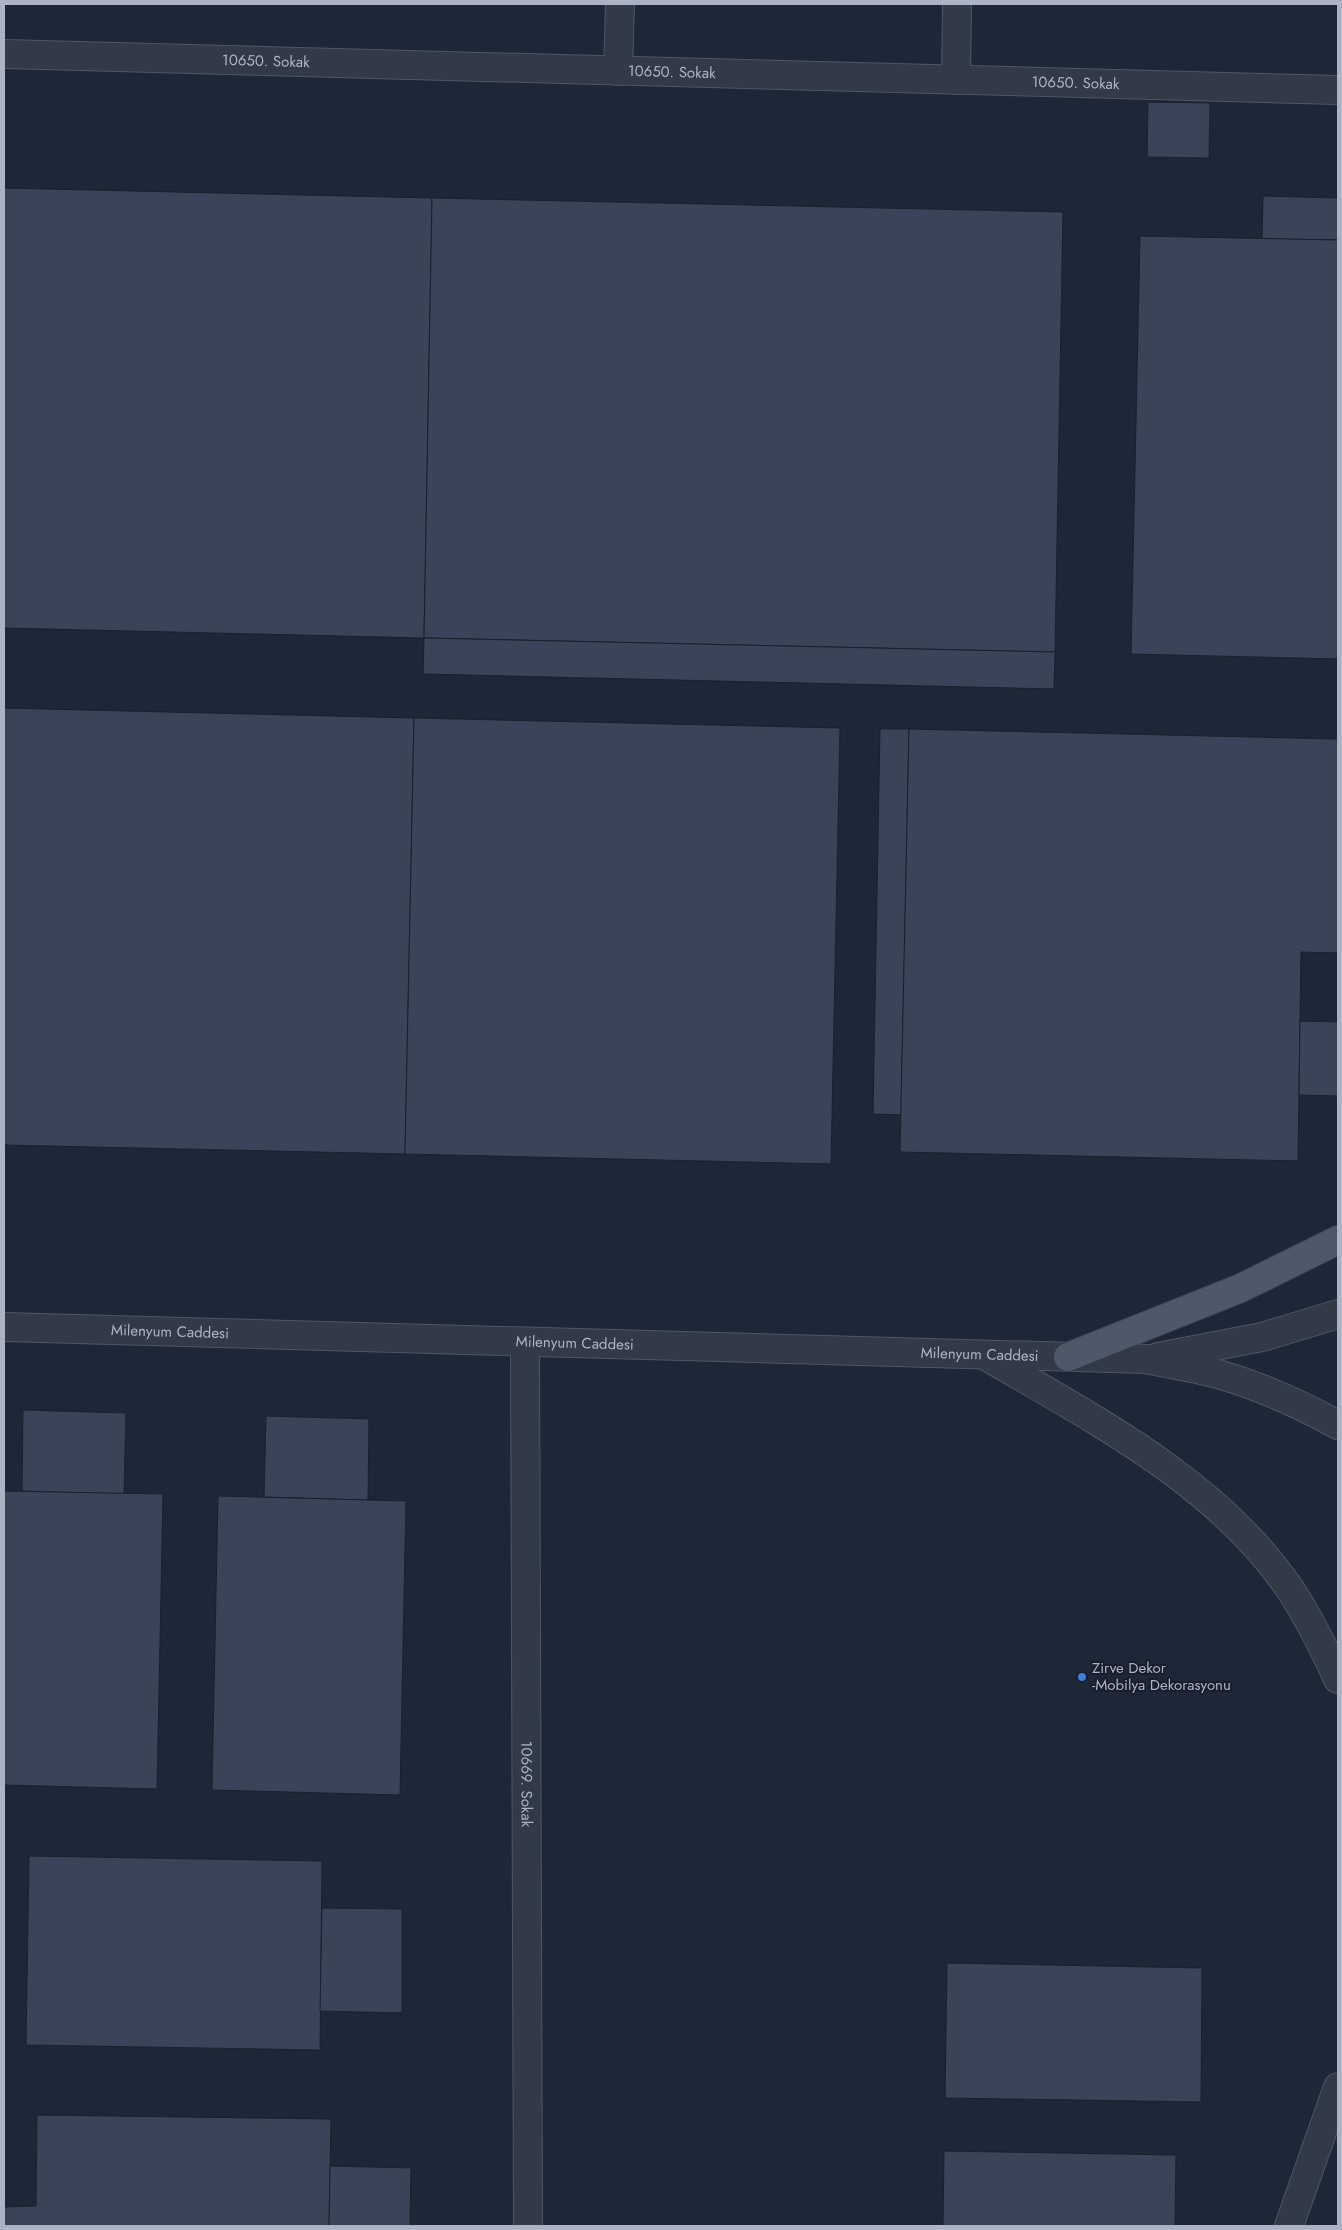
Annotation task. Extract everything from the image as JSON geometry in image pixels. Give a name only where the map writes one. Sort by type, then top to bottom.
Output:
[{"type":"main road","points":[[1068,1357],[1241,1288],[1338,1240]]},
{"type":"street","points":[[618,71],[620,4]]},
{"type":"street","points":[[956,80],[957,4]]},
{"type":"street","name":"10650. Sokak","points":[[4,54],[1338,90]]},
{"type":"street","name":"Milenyum Caddesi","points":[[1146,1359],[1262,1337],[1338,1314]]},
{"type":"street","name":"Milenyum Caddesi","points":[[4,1327],[1146,1359],[1217,1374],[1248,1384],[1278,1395],[1338,1425]]},
{"type":"street","name":"10669. Sokak","points":[[525,1342],[528,2226]]},
{"type":"street","points":[[985,1355],[1124,1437],[1210,1502],[1249,1540],[1289,1589],[1320,1641],[1338,1679]]},
{"type":"street","points":[[1289,2226],[1338,2086]]},
{"type":"building","points":[[1148,102],[1210,103],[1209,158],[1147,157]]},
{"type":"building","points":[[4,188],[432,198],[424,638],[4,628]]},
{"type":"building","points":[[1263,196],[1338,198],[1338,240],[1262,239]]},
{"type":"building","points":[[432,198],[1063,212],[1055,652],[424,638]]},
{"type":"building","points":[[1140,236],[1338,240],[1338,659],[1131,654]]},
{"type":"building","points":[[424,638],[1055,652],[1054,689],[423,674]]},
{"type":"building","points":[[4,708],[414,718],[405,1154],[4,1145]]},
{"type":"building","points":[[414,718],[840,728],[831,1164],[405,1154]]},
{"type":"building","points":[[880,729],[909,729],[901,1115],[873,1114]]},
{"type":"building","points":[[909,729],[1338,739],[1338,953],[1301,952],[1298,1161],[900,1152]]},
{"type":"building","points":[[1300,1021],[1338,1022],[1338,1096],[1299,1095]]},
{"type":"building","points":[[23,1410],[126,1413],[124,1494],[22,1491]]},
{"type":"building","points":[[266,1416],[369,1419],[368,1500],[264,1497]]},
{"type":"building","points":[[4,1491],[163,1494],[157,1789],[4,1785]]},
{"type":"building","points":[[218,1496],[406,1501],[400,1795],[212,1790]]},
{"type":"building","points":[[29,1856],[322,1861],[320,2050],[26,2045]]},
{"type":"building","points":[[322,1908],[402,1909],[402,2013],[320,2011]]},
{"type":"building","points":[[947,1963],[1202,1968],[1201,2102],[945,2098]]},
{"type":"building","points":[[37,2115],[331,2119],[329,2226],[4,2226],[4,2207],[36,2206]]},
{"type":"building","points":[[944,2151],[1176,2155],[1175,2226],[943,2226]]},
{"type":"building","points":[[330,2166],[411,2168],[410,2226],[329,2226]]},
{"type":"place","name":"Zirve Dekor -Mobilya Dekorasyonu","points":[[1082,1677]]}]
